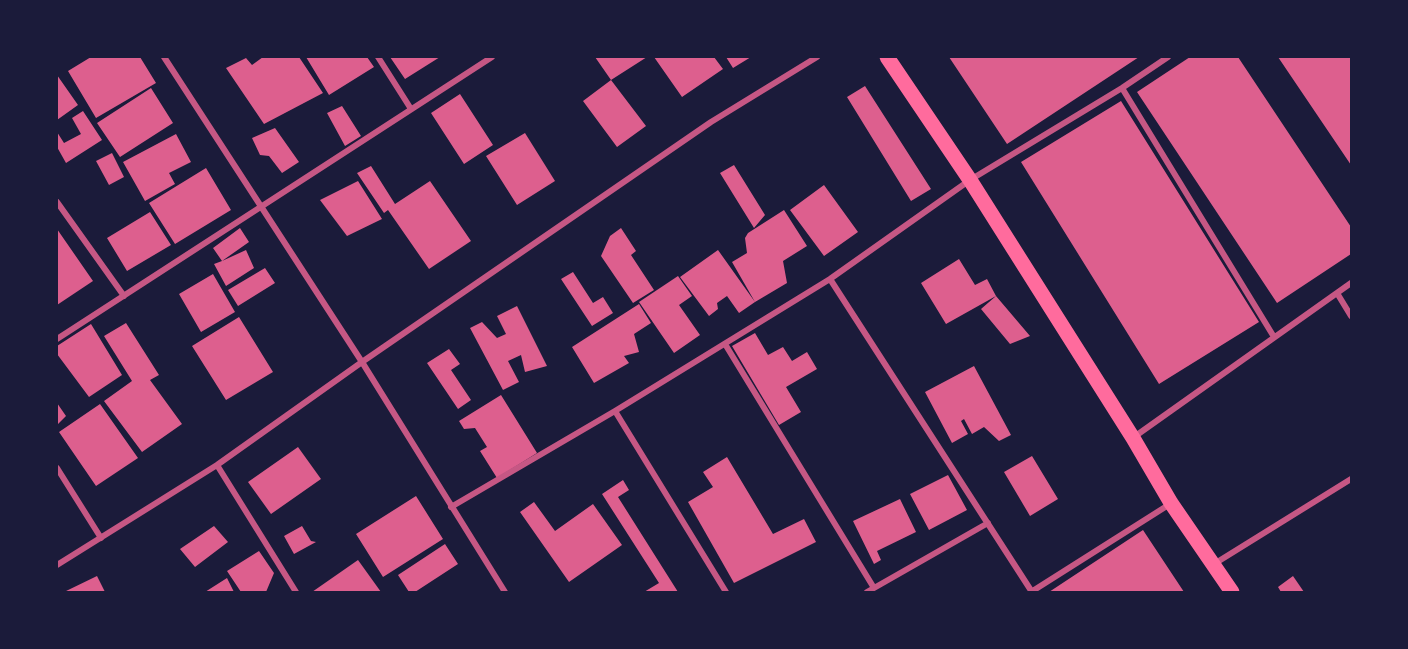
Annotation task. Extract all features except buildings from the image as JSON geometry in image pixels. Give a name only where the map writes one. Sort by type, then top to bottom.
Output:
[{"type":"main road","points":[[887,57],[969,180],[1133,438],[1171,503],[1215,564],[1232,592]]},
{"type":"street","points":[[164,57],[362,362],[506,592]]},
{"type":"street","points":[[378,57],[411,109]]},
{"type":"street","points":[[57,339],[492,57]]},
{"type":"street","points":[[57,565],[217,465],[362,362],[711,122],[817,57]]},
{"type":"street","points":[[451,507],[615,411],[830,279],[969,180],[1122,88],[1168,57]]},
{"type":"street","points":[[1122,88],[1274,338]]},
{"type":"street","points":[[57,202],[124,296]]},
{"type":"street","points":[[830,279],[1031,592],[1171,503]]},
{"type":"street","points":[[1133,438],[1351,283]]},
{"type":"street","points":[[1337,293],[1351,316]]},
{"type":"street","points":[[725,344],[874,588]]},
{"type":"street","points":[[615,411],[726,592]]},
{"type":"street","points":[[217,465],[294,592]]},
{"type":"street","points":[[57,468],[101,538]]},
{"type":"street","points":[[1215,564],[1351,479]]},
{"type":"street","points":[[867,592],[988,523]]}]
